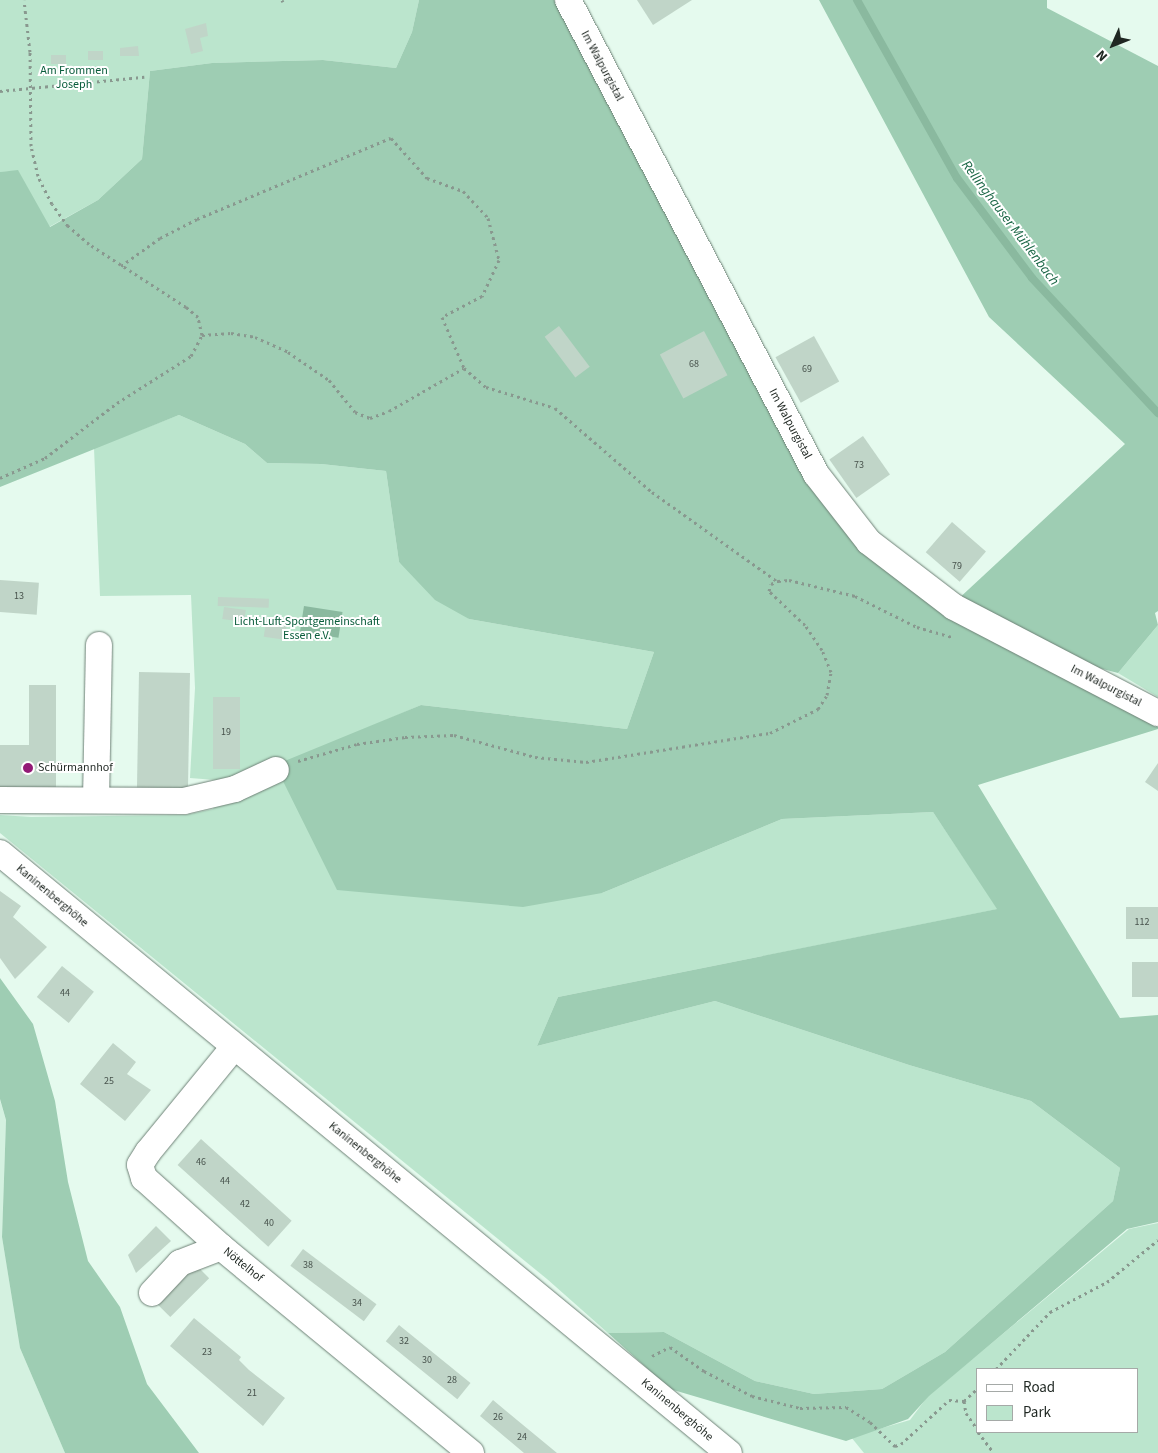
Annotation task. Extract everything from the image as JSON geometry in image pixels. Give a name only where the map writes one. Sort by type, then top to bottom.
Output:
[{"type":"street","name":"Im Walpurgistal","points":[[568,0],[816,474],[869,542],[901,569],[954,606],[1158,713]]},
{"type":"street","points":[[96,800],[99,645]]},
{"type":"street","points":[[0,800],[184,801],[207,798],[276,770]]},
{"type":"street","name":"Kaninenberghöhe","points":[[0,853],[729,1453]]},
{"type":"street","name":"Nöttelhof","points":[[234,1047],[140,1165],[144,1178],[155,1190],[221,1247],[472,1453]]},
{"type":"street","points":[[152,1293],[180,1263],[221,1247]]},
{"type":"path","points":[[0,478],[45,458],[117,403],[191,356],[202,335],[198,317],[186,307],[121,266],[68,226],[52,204],[38,176],[31,146],[31,88],[24,0]]},
{"type":"path","points":[[0,91],[144,77]]},
{"type":"path","points":[[121,266],[160,238],[197,220],[391,138],[427,178],[463,191],[488,218],[499,260],[482,296],[442,317],[464,368],[486,387],[555,408],[652,492],[778,581]]},
{"type":"path","points":[[202,335],[231,333],[255,336],[288,352],[329,380],[355,412],[370,418],[389,411],[464,368]]},
{"type":"path","points":[[276,770],[308,756],[405,737],[460,736],[535,757],[586,762],[770,733],[818,709],[827,696],[831,672],[822,650],[805,626],[769,591],[771,584],[778,581],[789,580],[855,596],[940,635],[957,637],[992,627]]},
{"type":"path","points":[[997,1368],[1050,1312],[1107,1282],[1158,1240]]},
{"type":"path","points":[[626,1368],[670,1347],[704,1371],[752,1396],[800,1408],[846,1407],[870,1422],[895,1446],[901,1444],[949,1400],[964,1401],[976,1390]]},
{"type":"path","points":[[964,1401],[966,1413],[976,1428]]},
{"type":"path","points":[[979,1433],[994,1453]]},
{"type":"shaded area","points":[[419,0],[563,0],[868,544],[1158,716],[1158,729],[978,785],[1120,1018],[1158,1015],[1158,1222],[1127,1229],[929,1396],[908,1419],[846,1441],[670,1389],[608,1333],[664,1332],[755,1381],[814,1394],[882,1389],[945,1352],[1113,1201],[1120,1168],[1031,1101],[909,1065],[715,1001],[537,1046],[558,997],[997,909],[933,812],[782,819],[602,893],[523,907],[337,890],[275,765],[421,705],[627,729],[654,652],[469,619],[435,600],[399,562],[386,471],[321,464],[267,463],[245,444],[179,415],[0,487],[0,172],[18,170],[50,227],[98,200],[142,159],[150,71],[212,63],[323,60],[396,68],[412,32]]},
{"type":"shaded area","points":[[819,0],[1047,0],[1047,8],[1158,66],[1158,611],[1155,613],[1158,625],[1118,673],[1057,657],[955,602],[1125,444],[989,317]]},
{"type":"shaded area","points":[[304,606],[343,612],[338,638],[300,632]]},
{"type":"shaded area","points":[[0,978],[33,1024],[55,1101],[68,1182],[88,1261],[120,1307],[147,1384],[199,1453],[65,1453],[20,1348],[2,1237],[6,1120],[0,1099]]},
{"type":"shaded area","points":[[0,1100],[6,1120],[2,1237],[20,1348],[65,1453],[0,1453]]},
{"type":"green space","name":"Am Frommen Joseph","points":[[0,0],[419,0],[412,32],[396,68],[323,60],[212,63],[150,71],[142,159],[98,200],[49,227],[18,171],[0,172]]},
{"type":"green space","name":"Licht-Luft-Sportgemeinschaft Essen e.V.","points":[[179,415],[245,444],[267,463],[321,464],[386,471],[399,562],[469,619],[654,652],[627,729],[421,705],[241,782],[190,778],[195,688],[191,595],[100,596],[94,448]]},
{"type":"green space","points":[[1158,625],[1158,697],[1118,673]]},
{"type":"green space","points":[[278,774],[602,893],[782,819],[933,812],[998,909],[558,997],[537,1046],[715,1001],[909,1065],[1031,1101],[1120,1168],[1113,1201],[945,1352],[882,1389],[814,1394],[755,1381],[664,1332],[608,1333],[547,1279],[0,833],[0,815],[31,817],[185,815],[213,809],[217,801]]},
{"type":"green space","points":[[1158,1223],[1158,1453],[864,1453],[851,1437],[910,1420],[928,1396],[1129,1229]]},
{"type":"building","points":[[637,0],[692,0],[653,25]]},
{"type":"building","points":[[206,23],[208,36],[200,38],[203,51],[191,54],[185,29]]},
{"type":"building","points":[[138,46],[139,56],[120,56],[120,48]]},
{"type":"building","points":[[88,51],[103,51],[103,60],[88,60]]},
{"type":"building","points":[[51,55],[66,55],[66,64],[51,64]]},
{"type":"building","points":[[559,326],[590,367],[575,378],[545,337]]},
{"type":"building","points":[[704,331],[727,375],[683,399],[660,354]]},
{"type":"building","points":[[814,336],[839,381],[801,403],[776,357]]},
{"type":"building","points":[[863,436],[890,475],[856,498],[829,460]]},
{"type":"building","points":[[952,522],[986,552],[960,582],[926,552]]},
{"type":"building","points":[[0,580],[39,583],[37,615],[0,612]]},
{"type":"building","points":[[218,597],[269,599],[269,608],[218,606]]},
{"type":"building","points":[[224,607],[246,610],[244,622],[222,619]]},
{"type":"building","points":[[266,621],[287,624],[285,640],[264,637]]},
{"type":"building","points":[[139,672],[190,673],[188,789],[137,788]]},
{"type":"building","points":[[29,685],[56,685],[56,791],[0,790],[0,745],[29,745]]},
{"type":"building","points":[[213,697],[240,697],[240,769],[213,769]]},
{"type":"building","points":[[1158,763],[1158,791],[1145,782]]},
{"type":"building","points":[[0,891],[21,906],[13,917],[47,947],[15,979],[0,958]]},
{"type":"building","points":[[1126,907],[1158,907],[1158,939],[1126,939]]},
{"type":"building","points":[[1132,962],[1158,962],[1158,997],[1132,997]]},
{"type":"building","points":[[62,966],[94,992],[69,1023],[37,997]]},
{"type":"building","points":[[113,1043],[136,1062],[127,1074],[151,1090],[125,1121],[80,1084]]},
{"type":"building","points":[[201,1139],[292,1221],[268,1247],[178,1165]]},
{"type":"building","points":[[156,1226],[171,1241],[136,1273],[128,1255]]},
{"type":"building","points":[[303,1249],[376,1304],[364,1321],[290,1266]]},
{"type":"building","points":[[195,1264],[209,1278],[170,1317],[156,1303]]},
{"type":"building","points":[[194,1318],[241,1357],[239,1360],[249,1370],[285,1398],[263,1426],[170,1346]]},
{"type":"building","points":[[399,1325],[470,1383],[457,1399],[386,1341]]},
{"type":"building","points":[[493,1400],[557,1453],[524,1453],[480,1416]]},
{"type":"waterway","name":"Rellinghauser Mühlenbach","points":[[857,0],[957,178],[1032,278],[1158,413]]},
{"type":"place","name":"Schürmannhof","points":[[28,768]]}]
